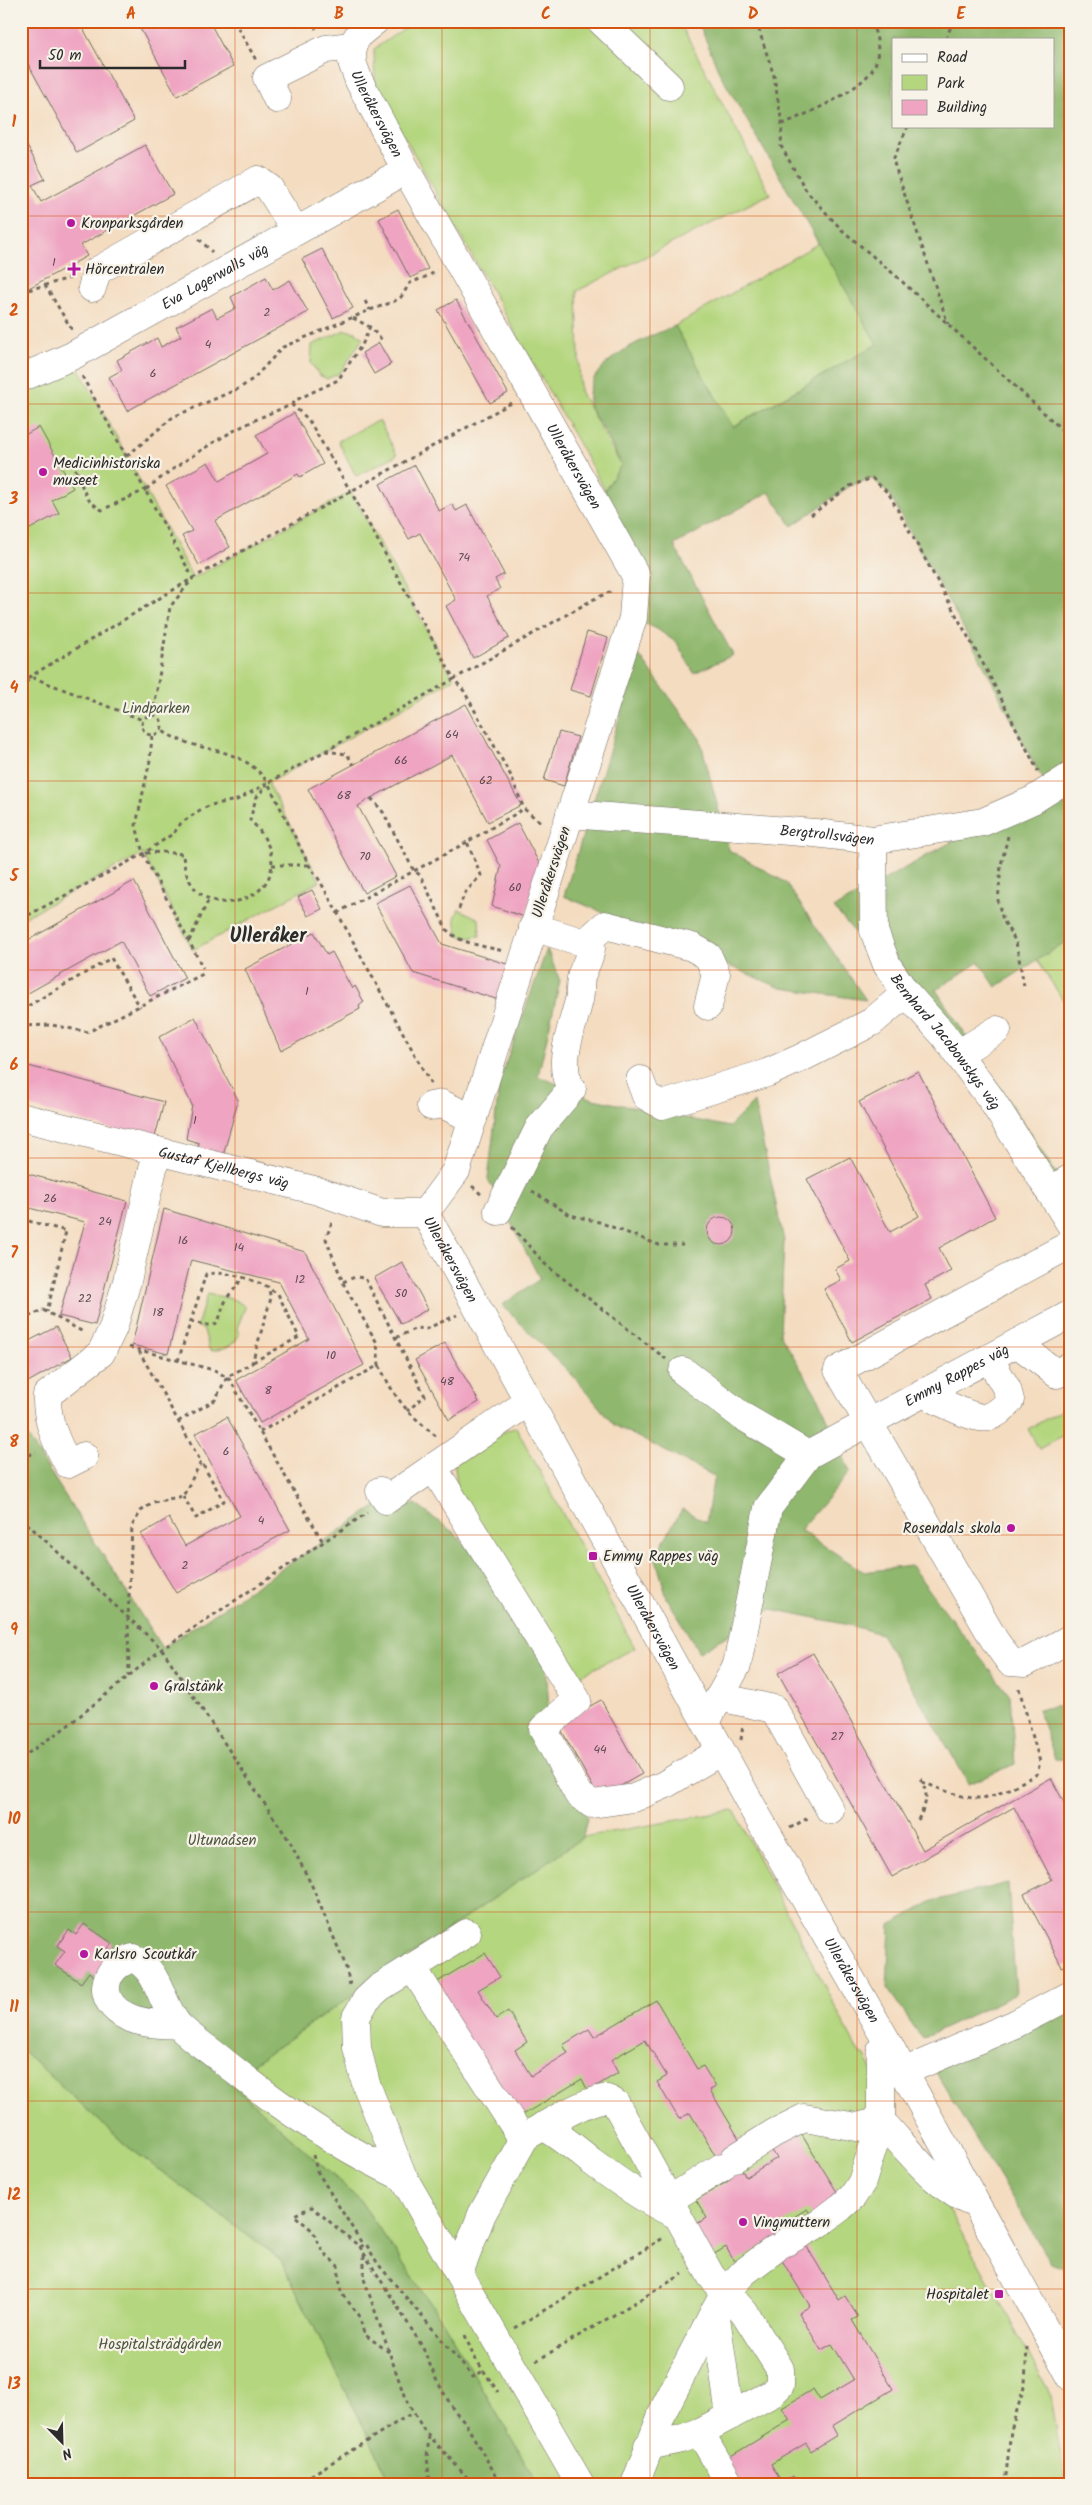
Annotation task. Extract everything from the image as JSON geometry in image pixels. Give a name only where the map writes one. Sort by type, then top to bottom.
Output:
[{"type":"street","points":[[272,89],[326,49],[352,46],[359,34],[375,21]]},
{"type":"street","points":[[601,21],[669,86]]},
{"type":"street","name":"Ulleråkersvägen","points":[[352,46],[352,62],[359,81],[406,170],[636,576],[634,618],[589,726],[570,814],[473,1119],[456,1170],[424,1213],[721,1751],[889,2045],[974,2203],[1071,2376]]},
{"type":"street","name":"Eva Lagerwalls väg","points":[[21,378],[83,362],[296,231],[406,170]]},
{"type":"street","points":[[95,280],[258,180],[269,188],[296,231]]},
{"type":"street","name":"Bergtrollsvägen","points":[[570,814],[815,833],[873,840],[983,822],[1033,800],[1071,776]]},
{"type":"street","name":"Bernhard Jacobowskys väg","points":[[873,840],[874,931],[887,965],[906,993],[943,1034],[1060,1185],[1071,1225]]},
{"type":"street","points":[[585,943],[606,925],[692,947],[708,956],[716,974],[708,1006]]},
{"type":"street","points":[[498,1210],[539,1128],[572,1089],[564,1074],[564,1063],[579,999],[580,982],[590,956],[591,948],[585,943],[533,926]]},
{"type":"street","points":[[640,1080],[646,1096],[662,1105],[767,1073],[872,1022],[906,993]]},
{"type":"street","points":[[958,1054],[997,1030]]},
{"type":"street","points":[[436,1105],[473,1119]]},
{"type":"street","name":"Gustaf Kjellbergs väg","points":[[21,1117],[318,1191],[382,1214],[424,1213]]},
{"type":"street","points":[[84,1456],[68,1464],[58,1444],[46,1411],[47,1394],[101,1353],[107,1341],[127,1281],[158,1151]]},
{"type":"street","points":[[1071,1244],[838,1370],[995,1641],[1010,1662],[1025,1662],[1071,1638]]},
{"type":"street","name":"Emmy Rappes väg","points":[[706,1722],[738,1665],[768,1508],[808,1454],[1017,1343],[1068,1324]]},
{"type":"street","points":[[1017,1343],[1057,1374],[1071,1365]]},
{"type":"street","points":[[922,1393],[974,1416],[987,1418],[1001,1410],[1010,1400],[1007,1389],[990,1358]]},
{"type":"street","points":[[683,1371],[742,1416],[808,1454]]},
{"type":"street","points":[[383,1496],[443,1460],[528,1402]]},
{"type":"street","points":[[443,1460],[577,1700],[543,1729],[578,1794],[592,1804],[634,1798],[664,1785],[721,1751]]},
{"type":"street","points":[[720,1697],[774,1709],[830,1810]]},
{"type":"street","points":[[467,1933],[379,1988],[366,2000],[356,2018],[357,2048],[366,2084],[403,2177],[580,2484]]},
{"type":"street","points":[[412,1967],[515,2131],[559,2134],[619,2180],[663,2209],[673,2208],[729,2163],[774,2133],[804,2118],[857,2127],[881,2121]]},
{"type":"street","points":[[903,2072],[1015,2024],[1071,1994]]},
{"type":"street","points":[[178,2025],[269,2098],[320,2133],[403,2177]]},
{"type":"street","points":[[634,2484],[665,2407],[719,2301],[744,2272],[781,2246],[820,2223],[852,2196],[862,2182],[881,2121],[881,2050],[889,2045]]},
{"type":"street","points":[[458,2274],[482,2214],[534,2132],[579,2108],[602,2099],[609,2099],[621,2112],[711,2276],[719,2301],[730,2416]]},
{"type":"street","points":[[881,2121],[946,2188],[960,2198],[974,2203]]},
{"type":"street","points":[[648,2446],[681,2439],[700,2432],[771,2394],[780,2385],[782,2377],[780,2369],[744,2312],[732,2298],[719,2301]]},
{"type":"street","points":[[700,2432],[730,2484]]},
{"type":"path","points":[[234,21],[272,89]]},
{"type":"path","points":[[756,21],[774,76],[782,124],[781,146],[807,192],[842,230],[948,324],[1071,438]]},
{"type":"path","points":[[782,124],[832,102],[860,82],[876,63],[878,37],[870,21]]},
{"type":"path","points":[[946,38],[953,21]]},
{"type":"path","points":[[907,128],[893,160],[948,324]]},
{"type":"path","points":[[127,456],[173,418],[240,388],[254,378],[283,347],[398,300],[409,281],[430,275],[439,267]]},
{"type":"path","points":[[21,292],[45,285],[95,280]]},
{"type":"path","points":[[45,285],[127,456],[193,578]]},
{"type":"path","points":[[365,301],[370,310]]},
{"type":"path","points":[[353,318],[370,326],[384,341]]},
{"type":"path","points":[[56,458],[68,460],[73,465],[88,499],[102,510],[145,490],[183,461],[271,412],[292,405],[296,400],[338,380],[363,343],[370,326]]},
{"type":"path","points":[[21,683],[193,578],[518,399]]},
{"type":"path","points":[[292,405],[308,419],[351,492],[454,679],[464,691],[511,776],[524,809],[546,825]]},
{"type":"path","points":[[811,515],[850,486],[872,478],[889,494],[981,660],[1038,770],[1039,787],[1033,800]]},
{"type":"path","points":[[153,715],[170,607],[193,578]]},
{"type":"path","points":[[21,919],[143,854],[174,833],[181,823],[200,810],[210,805],[237,800],[594,599],[614,590]]},
{"type":"path","points":[[21,683],[34,678],[143,720],[153,715]]},
{"type":"path","points":[[153,715],[161,720],[161,730]]},
{"type":"path","points":[[143,720],[143,730],[152,736]]},
{"type":"path","points":[[152,736],[161,730]]},
{"type":"path","points":[[161,730],[186,743],[243,759],[258,769],[268,783],[309,865],[337,913],[436,1105]]},
{"type":"path","points":[[152,736],[150,760],[136,825],[143,854],[203,968]]},
{"type":"path","points":[[324,751],[347,754],[354,765]]},
{"type":"path","points":[[143,854],[162,852],[183,854],[184,867],[191,886],[209,899],[226,903],[251,897],[268,879],[272,865],[272,854],[266,838],[250,820],[256,798],[268,783]]},
{"type":"path","points":[[371,798],[384,812],[414,871],[420,875],[447,930],[453,936],[472,943],[510,952]]},
{"type":"path","points":[[337,913],[524,809]]},
{"type":"path","points":[[1011,830],[1000,865],[998,902],[1003,920],[1016,942],[1024,986]]},
{"type":"path","points":[[459,909],[464,894],[481,874],[467,842]]},
{"type":"path","points":[[272,865],[309,865]]},
{"type":"path","points":[[188,942],[209,899]]},
{"type":"path","points":[[21,1010],[112,958],[140,1007]]},
{"type":"path","points":[[21,1026],[52,1025],[88,1032],[206,973]]},
{"type":"path","points":[[456,1170],[498,1210],[546,1265],[683,1371]]},
{"type":"path","points":[[511,1182],[541,1195],[570,1215],[599,1222],[659,1245],[683,1245]]},
{"type":"path","points":[[341,1200],[326,1239],[343,1282],[377,1343],[379,1365],[390,1389],[443,1460]]},
{"type":"path","points":[[21,1219],[66,1231],[47,1312]]},
{"type":"path","points":[[178,1361],[206,1274],[218,1272],[241,1277],[278,1294],[299,1337],[227,1377],[215,1400],[179,1421]]},
{"type":"path","points":[[190,1321],[208,1326],[214,1325],[219,1321],[230,1294],[237,1287],[241,1277]]},
{"type":"path","points":[[343,1282],[355,1278],[365,1278],[425,1396],[407,1411]]},
{"type":"path","points":[[252,1363],[271,1298],[268,1288]]},
{"type":"path","points":[[21,1320],[43,1310],[90,1336],[216,1371],[227,1377],[323,1542]]},
{"type":"path","points":[[396,1338],[416,1328],[426,1329],[464,1312]]},
{"type":"path","points":[[139,1350],[224,1501],[196,1518],[183,1496]]},
{"type":"path","points":[[260,1432],[379,1365]]},
{"type":"path","points":[[129,1678],[128,1617],[132,1526],[141,1511],[154,1502],[183,1496],[202,1462]]},
{"type":"path","points":[[21,1758],[129,1678],[162,1649],[323,1542],[383,1496]]},
{"type":"path","points":[[21,1518],[162,1649],[290,1842],[312,1886],[345,1964],[356,2018]]},
{"type":"path","points":[[922,1782],[964,1798],[980,1800],[1000,1794],[1037,1774],[1040,1762],[1025,1706],[1010,1662]]},
{"type":"path","points":[[918,1820],[927,1801],[919,1776]]},
{"type":"path","points":[[320,2133],[313,2151],[313,2160],[317,2171],[364,2254],[422,2346],[436,2379],[453,2409],[464,2421],[501,2484]]},
{"type":"path","points":[[361,2246],[312,2207],[294,2216],[313,2231],[323,2252],[338,2266],[341,2293],[359,2315],[364,2334],[389,2352]]},
{"type":"path","points":[[361,2246],[366,2244],[378,2264],[473,2377],[483,2371]]},
{"type":"path","points":[[497,2340],[647,2248]]},
{"type":"path","points":[[364,2254],[364,2279],[412,2414],[473,2484]]},
{"type":"path","points":[[516,2373],[668,2283]]},
{"type":"path","points":[[1005,2484],[1011,2430],[1025,2384],[1028,2343],[1044,2328]]},
{"type":"path","points":[[297,2484],[412,2414]]},
{"type":"path","points":[[430,2436],[427,2457],[430,2484]]},
{"type":"green space","points":[[415,21],[679,21],[770,194],[577,291],[580,391],[621,465],[605,490],[375,85],[374,49]]},
{"type":"green space","points":[[698,21],[1071,21],[1071,938],[996,987],[979,962],[936,990],[1071,1196],[1071,1225],[906,993],[834,908],[1049,787],[1037,770],[986,669],[889,494],[872,478],[850,486],[792,526],[769,492],[674,545],[733,655],[694,673],[677,643],[657,629],[633,618],[636,576],[599,512],[605,490],[621,465],[590,407],[589,392],[594,378],[617,355],[675,326],[733,427],[877,344],[720,74]]},
{"type":"green space","points":[[819,243],[877,344],[732,427],[675,326]]},
{"type":"green space","points":[[345,330],[356,332],[363,338],[340,373],[327,379],[319,375],[311,363],[312,345]]},
{"type":"green space","name":"Lindparken","points":[[72,356],[193,578],[351,492],[454,679],[268,783],[320,881],[193,950],[143,854],[21,919],[21,378]]},
{"type":"green space","points":[[379,420],[397,455],[356,476],[338,441]]},
{"type":"green space","points":[[639,655],[700,739],[729,850],[785,882],[866,1000],[781,988],[564,896]]},
{"type":"green space","points":[[459,909],[479,919],[480,936],[467,938],[458,935],[455,918]]},
{"type":"green space","points":[[1071,938],[1071,1012],[1037,960]]},
{"type":"green space","points":[[547,949],[560,981],[538,1076],[593,1099],[729,1127],[754,1102],[784,1241],[780,1334],[819,1399],[850,1472],[800,1530],[864,1572],[911,1566],[1010,1696],[1015,1764],[969,1784],[881,1634],[849,1625],[772,1609],[699,1652],[667,1598],[655,1556],[682,1509],[706,1522],[714,1476],[614,1425],[576,1379],[502,1305],[540,1279],[488,1179],[500,1079]]},
{"type":"green space","points":[[207,1294],[233,1300],[242,1304],[245,1308],[237,1328],[239,1335],[237,1339],[228,1346],[212,1351],[209,1349],[204,1330],[197,1326]]},
{"type":"green space","points":[[1069,1406],[1071,1431],[1039,1449],[1028,1429]]},
{"type":"green space","name":"Ultunaåsen","points":[[21,1426],[162,1648],[386,1500],[415,1504],[453,1532],[498,1580],[546,1662],[551,1746],[587,1818],[583,1837],[228,2081],[359,2199],[444,2323],[538,2484],[392,2484],[281,2260],[127,2146],[21,2049]]},
{"type":"green space","points":[[516,1427],[635,1648],[573,1679],[458,1492],[453,1453]]},
{"type":"green space","points":[[1071,1705],[1071,1760],[1055,1759],[1038,1709]]},
{"type":"green space","points":[[734,1810],[859,2053],[865,2056],[1051,2395],[1065,2484],[538,2484],[444,2323],[359,2199],[228,2081],[583,1837]]},
{"type":"green space","points":[[1008,1883],[1016,1994],[922,2038],[887,1988],[890,1925],[933,1901]]},
{"type":"green space","points":[[1071,1999],[1071,2271],[1051,2263],[933,2068]]},
{"type":"green space","name":"Hospitalsträdgården","points":[[21,2049],[127,2146],[281,2260],[392,2484],[21,2484]]},
{"type":"building","points":[[21,21],[79,21],[134,121],[77,153],[21,51]]},
{"type":"building","points":[[136,21],[209,21],[233,66],[177,96]]},
{"type":"building","name":"Kronparksgården","points":[[21,135],[45,179],[32,185],[41,202],[145,145],[173,194],[81,245],[87,256],[27,289],[21,281]]},
{"type":"building","points":[[398,209],[428,269],[410,278],[379,219]]},
{"type":"building","points":[[322,249],[353,308],[333,318],[302,259]]},
{"type":"building","points":[[266,277],[273,290],[290,280],[308,312],[127,411],[109,377],[122,370],[117,360],[157,338],[161,347],[181,336],[176,327],[212,308],[217,318],[236,308],[231,297]]},
{"type":"building","points":[[456,300],[508,393],[490,403],[438,310]]},
{"type":"building","points":[[379,343],[391,364],[374,374],[362,353]]},
{"type":"building","points":[[294,413],[323,464],[300,477],[298,474],[215,521],[230,547],[199,565],[182,536],[192,531],[166,486],[208,462],[219,481],[267,454],[256,435]]},
{"type":"building","name":"Medicinhistoriska museet","points":[[39,427],[73,488],[52,500],[59,513],[21,534],[21,437]]},
{"type":"building","points":[[415,465],[439,511],[452,504],[456,511],[467,505],[504,574],[495,579],[500,589],[487,596],[509,638],[473,658],[446,606],[456,600],[420,533],[409,539],[380,484]]},
{"type":"building","points":[[587,632],[608,638],[591,696],[570,690]]},
{"type":"building","points":[[466,704],[521,805],[488,822],[452,755],[371,798],[358,806],[396,876],[364,893],[308,789]]},
{"type":"building","points":[[559,732],[578,737],[564,786],[544,780]]},
{"type":"building","points":[[518,823],[540,865],[525,917],[492,906],[501,867],[487,840]]},
{"type":"building","points":[[134,881],[185,978],[150,996],[121,941],[21,997],[21,944]]},
{"type":"building","points":[[410,885],[442,944],[510,965],[499,1000],[413,973],[375,903]]},
{"type":"building","points":[[312,890],[322,909],[308,916],[298,897]]},
{"type":"building","points":[[314,932],[327,955],[332,952],[352,989],[355,986],[364,1002],[359,1006],[360,1009],[281,1051],[245,969]]},
{"type":"building","points":[[195,1017],[238,1100],[222,1160],[196,1153],[199,1143],[186,1139],[192,1105],[159,1037]]},
{"type":"building","points":[[21,1064],[164,1102],[154,1141],[21,1104]]},
{"type":"building","points":[[918,1071],[995,1217],[939,1248],[951,1271],[925,1285],[932,1299],[852,1342],[824,1289],[841,1280],[835,1269],[850,1261],[807,1179],[850,1157],[890,1232],[919,1216],[859,1102]]},
{"type":"building","points":[[21,1172],[127,1201],[95,1325],[59,1316],[85,1222],[21,1206]]},
{"type":"building","points":[[164,1209],[305,1252],[364,1365],[260,1423],[236,1380],[309,1339],[279,1282],[191,1260],[168,1354],[132,1345]]},
{"type":"building","points":[[721,1217],[731,1221],[735,1231],[731,1241],[721,1245],[711,1241],[707,1231],[711,1221]]},
{"type":"building","points":[[402,1262],[428,1309],[401,1324],[374,1278]]},
{"type":"building","points":[[56,1327],[72,1357],[21,1386],[21,1345]]},
{"type":"building","points":[[445,1343],[479,1402],[449,1420],[415,1360]]},
{"type":"building","points":[[227,1417],[290,1530],[176,1593],[141,1534],[169,1518],[185,1546],[240,1516],[195,1434]]},
{"type":"building","points":[[813,1653],[923,1850],[1051,1778],[1071,1816],[1071,1963],[1062,1967],[1024,1894],[1052,1880],[1014,1807],[892,1877],[778,1673]]},
{"type":"building","points":[[601,1700],[642,1774],[599,1798],[558,1724]]},
{"type":"building","name":"Karlsro Scoutkår","points":[[84,1924],[112,1943],[102,1958],[107,1961],[95,1977],[89,1972],[81,1983],[55,1965],[65,1951],[57,1946],[69,1930],[76,1935]]},
{"type":"building","name":"Vingmuttern","points":[[485,1953],[500,1977],[478,1990],[496,2019],[508,2011],[527,2042],[515,2050],[531,2076],[568,2053],[563,2045],[589,2029],[594,2037],[656,2000],[697,2069],[703,2066],[716,2087],[710,2090],[744,2147],[733,2154],[746,2177],[777,2158],[771,2149],[800,2132],[842,2200],[813,2218],[807,2209],[777,2227],[791,2250],[804,2242],[839,2300],[845,2296],[858,2317],[852,2320],[893,2389],[832,2426],[837,2435],[811,2451],[806,2443],[771,2464],[782,2483],[793,2476],[798,2484],[741,2484],[726,2459],[790,2420],[782,2408],[813,2389],[820,2400],[854,2380],[832,2344],[821,2350],[799,2313],[810,2306],[770,2241],[735,2263],[726,2247],[711,2256],[693,2226],[707,2218],[696,2200],[730,2180],[690,2113],[679,2119],[657,2082],[667,2076],[645,2040],[611,2060],[618,2073],[588,2091],[582,2079],[516,2119],[434,1984]]},
{"type":"place","name":"Kronparksgården","points":[[71,223]]},
{"type":"place","name":"Hörcentralen","points":[[74,269]]},
{"type":"place","name":"Medicinhistoriska museet","points":[[43,472]]},
{"type":"place","name":"Rosendals skola","points":[[1011,1528]]},
{"type":"place","name":"Emmy Rappes väg","points":[[593,1556]]},
{"type":"place","name":"Gralstänk","points":[[154,1686]]},
{"type":"place","name":"Karlsro Scoutkår","points":[[84,1954]]},
{"type":"place","name":"Vingmuttern","points":[[743,2222]]},
{"type":"place","name":"Hospitalet","points":[[999,2294]]},
{"type":"district","name":"Ulleråker","points":[[268,935]]}]
